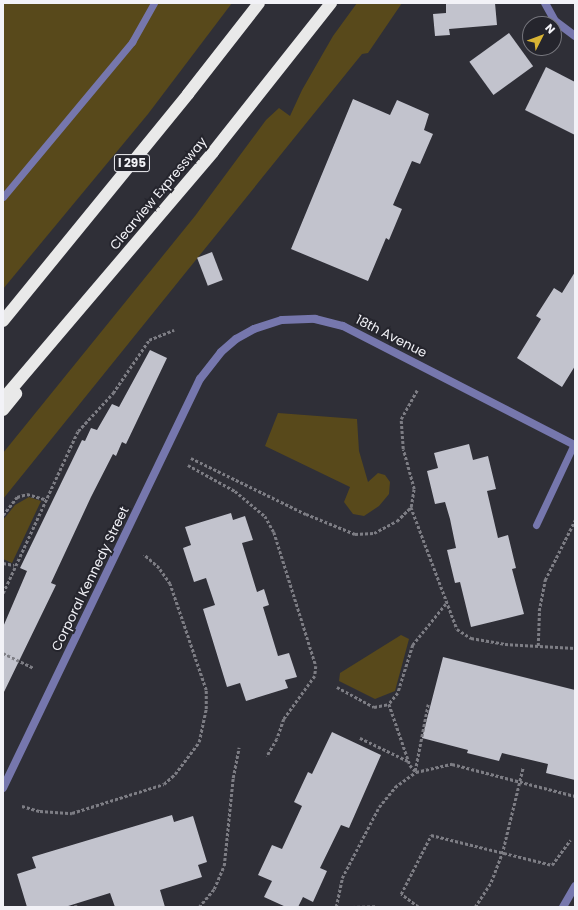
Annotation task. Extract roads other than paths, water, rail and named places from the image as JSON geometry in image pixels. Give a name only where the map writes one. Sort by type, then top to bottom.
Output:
[{"type":"highway","name":"I 295","points":[[3,321],[188,94],[259,3]]},
{"type":"highway","name":"Clearview Expressway","points":[[3,399],[213,152],[331,3]]},
{"type":"highway","points":[[3,410],[213,152]]},
{"type":"street","points":[[545,4],[555,21],[575,36]]},
{"type":"street","name":"18th Avenue","points":[[200,380],[221,352],[254,329],[282,320],[315,319],[343,326],[574,445]]},
{"type":"street","name":"Corporal Kennedy Street","points":[[3,788],[200,380]]},
{"type":"street","points":[[563,907],[575,886]]},
{"type":"lane","points":[[3,197],[132,42],[154,3]]},
{"type":"lane","points":[[536,524],[574,445]]}]
